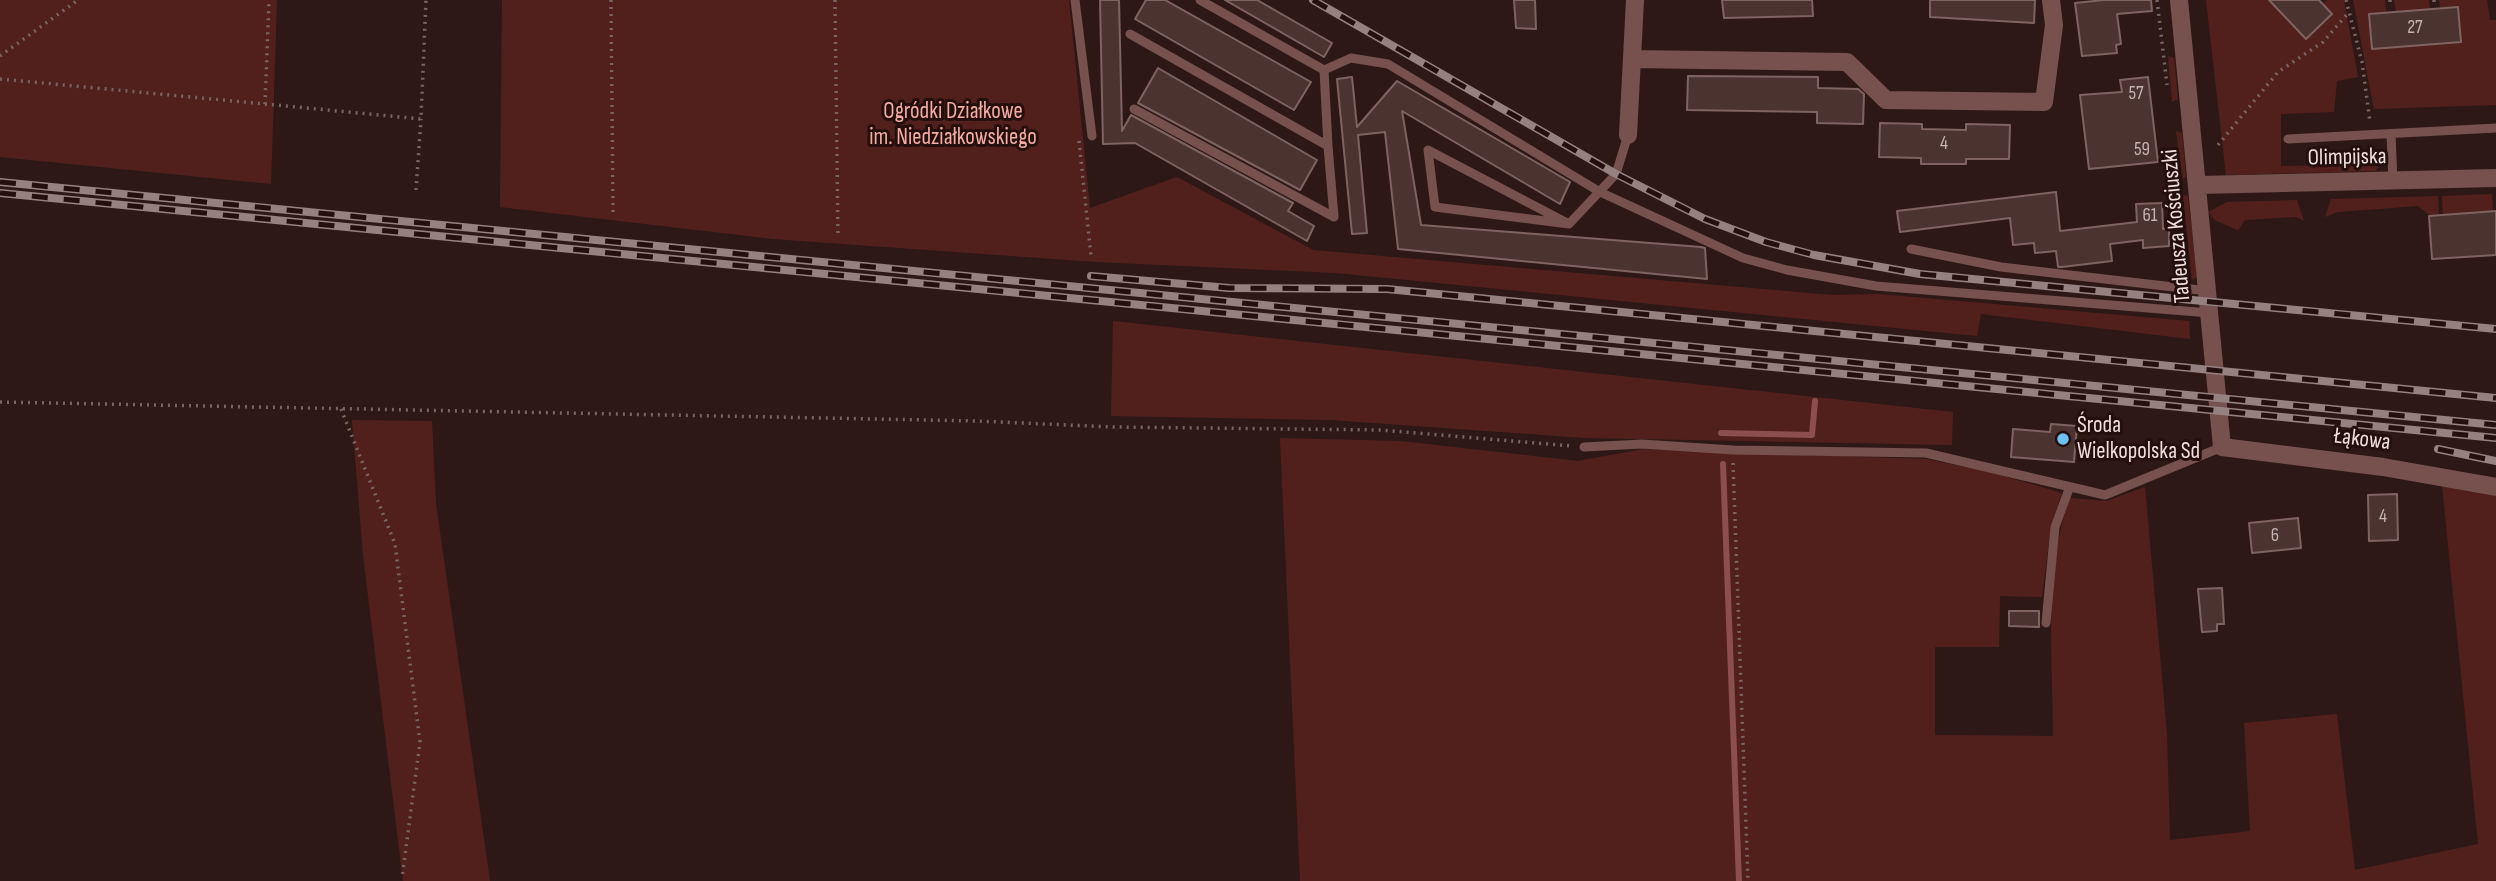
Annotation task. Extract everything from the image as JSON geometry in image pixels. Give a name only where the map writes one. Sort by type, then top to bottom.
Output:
[{"type":"street","points":[[1628,135],[1635,0]]},
{"type":"street","points":[[1632,59],[1847,62],[1886,100],[2044,102],[2054,25],[2051,0]]},
{"type":"street","name":"Tadeusza Kościuszki","points":[[2179,0],[2199,186],[2221,447]]},
{"type":"street","name":"Olimpijska","points":[[2199,186],[2496,178]]},
{"type":"street","name":"Łąkowa","points":[[2221,447],[2383,467],[2496,487]]},
{"type":"lane","points":[[1075,0],[1092,136]]},
{"type":"lane","points":[[1200,0],[1324,70]]},
{"type":"lane","points":[[1130,34],[1328,146]]},
{"type":"lane","points":[[1324,70],[1351,58],[1388,64],[1600,192],[1743,258],[1787,270],[1876,286],[2210,313]]},
{"type":"lane","points":[[1134,109],[1334,217],[1324,70]]},
{"type":"lane","points":[[2288,139],[2496,128]]},
{"type":"lane","points":[[2391,134],[2393,182]]},
{"type":"lane","points":[[1569,224],[1616,174],[1628,135]]},
{"type":"lane","points":[[1428,150],[1498,187],[1569,224],[1435,207],[1428,150]]},
{"type":"lane","points":[[1911,249],[2001,267],[2208,291]]},
{"type":"lane","points":[[1584,447],[1642,444],[1733,450],[1926,453],[1985,465],[2069,489],[2105,495],[2221,447]]},
{"type":"lane","points":[[2046,623],[2055,527],[2069,489]]},
{"type":"path","points":[[0,56],[78,0]]},
{"type":"path","points":[[265,104],[269,0]]},
{"type":"path","points":[[416,190],[426,0]]},
{"type":"path","points":[[611,0],[613,213]]},
{"type":"path","points":[[835,0],[838,236]]},
{"type":"path","points":[[2346,0],[2362,62],[2372,135]]},
{"type":"path","points":[[2390,0],[2390,6]]},
{"type":"path","points":[[2218,145],[2278,72],[2323,42],[2349,12]]},
{"type":"path","points":[[0,79],[421,119]]},
{"type":"path","points":[[0,402],[963,421],[1113,427],[1381,430],[1584,447]]},
{"type":"path","points":[[341,409],[396,544],[420,742],[402,878]]},
{"type":"path","points":[[1733,450],[1748,881]]},
{"type":"green space","points":[[0,0],[277,0],[271,184],[0,157]]},
{"type":"green space","name":"Ogródki Działkowe im. Niedziałkowskiego","points":[[502,0],[1069,0],[1090,208],[1177,177],[1313,250],[1832,295],[1879,294],[2189,321],[2190,339],[1981,314],[1977,336],[1336,273],[1096,262],[773,239],[500,207]]},
{"type":"green space","points":[[2206,0],[2269,0],[2307,39],[2332,15],[2322,4],[2327,0],[2344,0],[2358,77],[2337,81],[2334,112],[2281,114],[2281,166],[2379,164],[2376,171],[2226,175]]},
{"type":"green space","points":[[2353,0],[2385,0],[2386,12],[2369,14],[2372,49],[2460,42],[2458,7],[2440,8],[2439,0],[2487,0],[2490,20],[2496,20],[2496,105],[2374,109]]},
{"type":"green space","points":[[2394,0],[2429,0],[2430,9],[2396,12]]},
{"type":"green space","points":[[2168,56],[2174,58],[2178,99],[2172,102]]},
{"type":"green space","points":[[2176,131],[2182,133],[2186,176],[2183,180]]},
{"type":"green space","points":[[2492,194],[2493,211],[2443,215],[2442,196]]},
{"type":"green space","points":[[2183,195],[2188,196],[2197,277],[2192,280]]},
{"type":"green space","points":[[2438,196],[2439,215],[2431,216],[2418,206],[2338,212],[2325,217],[2331,199]]},
{"type":"green space","points":[[2297,200],[2304,221],[2296,217],[2245,220],[2238,230],[2216,221],[2208,212],[2227,202]]},
{"type":"green space","points":[[1113,321],[1953,412],[1952,445],[1585,438],[1331,420],[1111,416]]},
{"type":"green space","points":[[352,420],[432,421],[436,504],[490,881],[403,881],[363,555]]},
{"type":"green space","points":[[1280,438],[1401,441],[1578,461],[1643,449],[1926,459],[1990,472],[2062,493],[2051,525],[2042,597],[2000,596],[1999,647],[1935,647],[1935,735],[2053,736],[2053,585],[2056,555],[2070,498],[2106,501],[2145,487],[2167,734],[2170,840],[2250,831],[2244,723],[2337,714],[2355,870],[2478,844],[2442,485],[2496,493],[2496,881],[1300,881]]},
{"type":"building","points":[[1100,0],[1119,0],[1122,131],[1131,115],[1293,203],[1288,211],[1314,226],[1307,241],[1135,143],[1103,144]]},
{"type":"building","points":[[1146,0],[1165,0],[1311,82],[1294,110],[1135,19]]},
{"type":"building","points":[[1225,0],[1257,0],[1332,43],[1324,57]]},
{"type":"building","points":[[1514,0],[1535,0],[1536,29],[1516,28]]},
{"type":"building","points":[[1722,0],[1812,0],[1813,16],[1724,18]]},
{"type":"building","points":[[1930,0],[2035,0],[2034,23],[1930,17]]},
{"type":"building","points":[[2151,0],[2152,11],[2117,14],[2121,44],[2116,45],[2117,53],[2082,56],[2075,3]]},
{"type":"building","points":[[2269,0],[2319,0],[2332,14],[2306,39]]},
{"type":"building","points":[[2458,7],[2461,42],[2372,49],[2369,14]]},
{"type":"building","points":[[1158,68],[1317,160],[1300,190],[1138,103]]},
{"type":"building","points":[[1688,76],[1818,77],[1818,88],[1858,89],[1864,94],[1863,124],[1817,123],[1817,112],[1687,110]]},
{"type":"building","points":[[1352,77],[1357,127],[1397,81],[1570,182],[1560,204],[1402,111],[1421,225],[1701,247],[1705,248],[1707,279],[1398,249],[1385,132],[1358,135],[1367,233],[1352,234],[1337,79]]},
{"type":"building","points":[[2148,77],[2158,162],[2089,169],[2080,95],[2122,92],[2120,80]]},
{"type":"building","points":[[1880,123],[1922,124],[1922,129],[1966,130],[1966,124],[2010,125],[2009,159],[1966,159],[1966,164],[1921,164],[1921,158],[1879,157]]},
{"type":"building","points":[[2056,192],[2060,231],[2137,222],[2136,204],[2162,203],[2163,229],[2169,228],[2169,246],[2143,248],[2143,240],[2110,244],[2112,261],[2058,267],[2056,251],[2035,253],[2034,243],[2013,245],[2010,218],[1900,232],[1897,211]]},
{"type":"building","points":[[2496,211],[2496,255],[2432,259],[2429,216]]},
{"type":"building","points":[[2051,424],[2077,426],[2074,462],[2011,457],[2013,429],[2050,432]]},
{"type":"building","points":[[2397,494],[2398,540],[2369,541],[2368,495]]},
{"type":"building","points":[[2298,518],[2301,548],[2252,553],[2249,523]]},
{"type":"building","points":[[2222,588],[2224,624],[2217,624],[2217,631],[2202,632],[2198,589]]},
{"type":"building","points":[[2009,611],[2039,611],[2039,627],[2009,626]]},
{"type":"waterway","points":[[1721,433],[1812,435],[1815,401]]},
{"type":"waterway","points":[[1723,464],[1739,881]]},
{"type":"railway","points":[[1313,0],[1616,174],[1705,219],[1766,242],[1814,255],[1920,274],[2496,329]]},
{"type":"railway","points":[[0,182],[2496,425]]},
{"type":"railway","points":[[0,193],[2496,438]]},
{"type":"railway","points":[[1091,276],[1229,288],[1387,289],[2496,398]]},
{"type":"railway","points":[[2438,449],[2496,461]]},
{"type":"place","name":"Środa Wielkopolska Sd","points":[[2063,439]]}]
